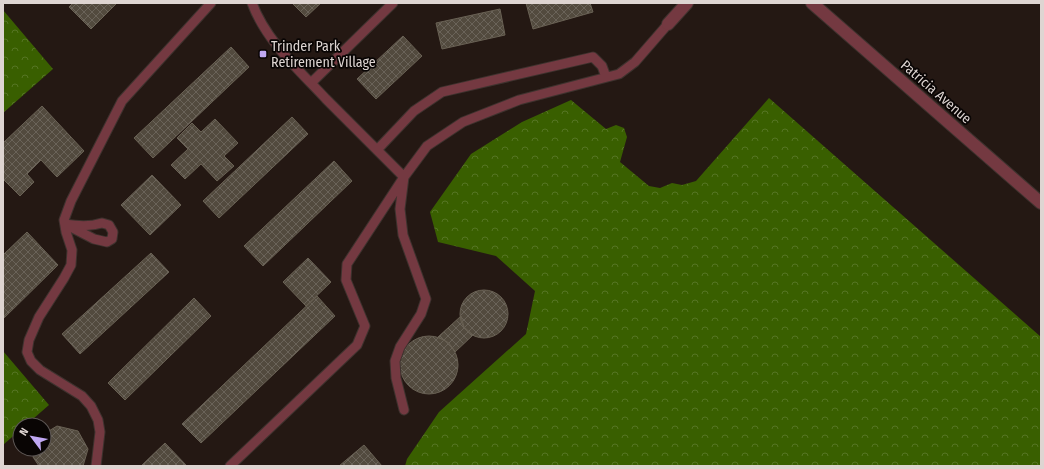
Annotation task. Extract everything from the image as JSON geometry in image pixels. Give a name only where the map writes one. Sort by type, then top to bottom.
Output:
[{"type":"street","points":[[668,24],[687,3]]},
{"type":"street","name":"Patricia Avenue","points":[[812,3],[1041,203]]},
{"type":"lane","points":[[96,466],[100,432],[98,420],[91,406],[82,396],[40,370],[31,361],[27,352],[29,340],[39,317],[71,265],[72,250],[64,220],[71,201],[122,101],[211,3]]},
{"type":"lane","points":[[252,3],[257,16],[275,44],[311,83],[404,177]]},
{"type":"lane","points":[[311,83],[393,3]]},
{"type":"lane","points":[[230,466],[357,345],[365,326],[346,280],[347,264],[404,177],[427,146],[463,122],[519,100],[619,74],[635,62],[668,24]]},
{"type":"lane","points":[[377,150],[414,111],[442,92],[593,57],[602,66],[606,77]]},
{"type":"lane","points":[[404,177],[400,209],[403,235],[426,299],[421,314],[400,347],[395,361],[396,378],[404,410]]},
{"type":"lane","points":[[102,223],[109,225],[113,232],[112,240],[106,242],[94,239],[64,224],[83,227],[102,223]]},
{"type":"green space","points":[[3,10],[53,69],[3,113]]},
{"type":"green space","points":[[769,98],[1041,337],[1041,466],[405,466],[407,459],[439,412],[526,334],[535,291],[496,256],[438,242],[430,212],[471,154],[522,122],[571,100],[606,129],[616,125],[624,128],[627,137],[620,162],[649,186],[660,188],[672,183],[682,185],[696,181]]},
{"type":"green space","points":[[3,351],[49,405],[35,417],[12,417],[12,437],[3,445]]},
{"type":"building","points":[[73,3],[117,3],[91,29],[69,7]]},
{"type":"building","points":[[292,3],[321,3],[306,17]]},
{"type":"building","points":[[526,3],[590,3],[593,12],[533,29]]},
{"type":"building","points":[[500,9],[505,35],[442,49],[436,23]]},
{"type":"building","points":[[403,36],[422,56],[376,99],[357,79]]},
{"type":"building","points":[[231,47],[249,67],[153,158],[134,138]]},
{"type":"building","points":[[42,106],[84,151],[57,177],[41,160],[27,174],[34,182],[20,196],[3,179],[3,143]]},
{"type":"building","points":[[292,117],[308,134],[219,218],[203,201]]},
{"type":"building","points":[[215,119],[238,143],[224,156],[234,166],[217,181],[201,164],[185,179],[171,165],[188,149],[177,138],[192,123],[201,132]]},
{"type":"building","points":[[334,161],[352,181],[263,266],[244,246]]},
{"type":"building","points":[[152,175],[181,205],[150,235],[121,205]]},
{"type":"building","points":[[27,232],[58,265],[3,319],[3,255]]},
{"type":"building","points":[[151,253],[169,272],[80,354],[62,334]]},
{"type":"building","points":[[308,258],[331,282],[306,306],[283,282]]},
{"type":"building","points":[[484,290],[493,292],[501,297],[506,305],[508,314],[506,323],[501,331],[493,336],[484,338],[475,336],[467,331],[462,323],[460,314],[462,305],[467,297],[475,292]]},
{"type":"building","points":[[317,296],[335,316],[201,443],[182,424]]},
{"type":"building","points":[[194,298],[211,316],[125,400],[108,383]]},
{"type":"building","points":[[461,316],[464,327],[473,335],[455,352],[449,343],[438,337]]},
{"type":"building","points":[[423,336],[435,336],[450,344],[458,359],[458,371],[450,386],[435,394],[423,394],[408,386],[400,371],[400,359],[408,344]]},
{"type":"building","points":[[57,426],[78,431],[88,449],[83,466],[39,466],[33,457],[52,457],[52,429]]},
{"type":"building","points":[[165,443],[186,465],[141,466]]},
{"type":"building","points":[[364,445],[382,466],[339,466]]},
{"type":"place","name":"Trinder Park Retirement Village","points":[[263,54]]}]
